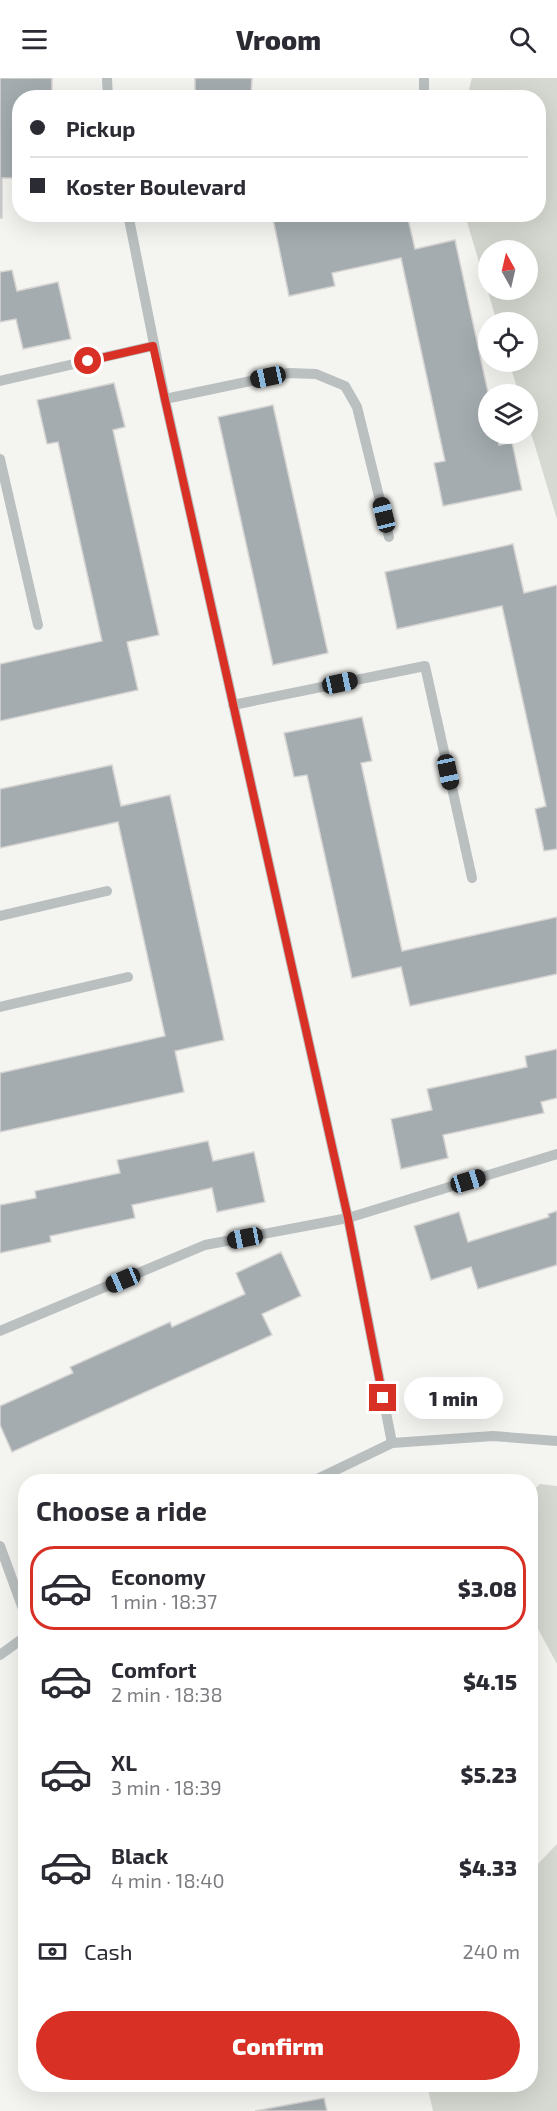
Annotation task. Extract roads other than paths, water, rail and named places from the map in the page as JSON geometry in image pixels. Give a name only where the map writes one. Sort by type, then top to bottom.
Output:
[{"type":"street","points":[[130,222],[153,346],[348,1218],[392,1443]]},
{"type":"street","points":[[0,381],[153,346]]},
{"type":"street","points":[[165,399],[289,373],[316,374],[345,386],[357,407],[389,537]]},
{"type":"street","points":[[0,459],[38,625]]},
{"type":"street","points":[[233,705],[425,666],[472,878]]},
{"type":"street","points":[[0,916],[107,891]]},
{"type":"street","points":[[0,1007],[128,977]]},
{"type":"street","points":[[0,1331],[205,1245],[348,1218],[557,1154]]},
{"type":"street","points":[[328,1474],[392,1443],[493,1436],[557,1441]]},
{"type":"street","points":[[0,1546],[18,1595]]},
{"type":"street","points":[[0,1655],[18,1642]]}]
